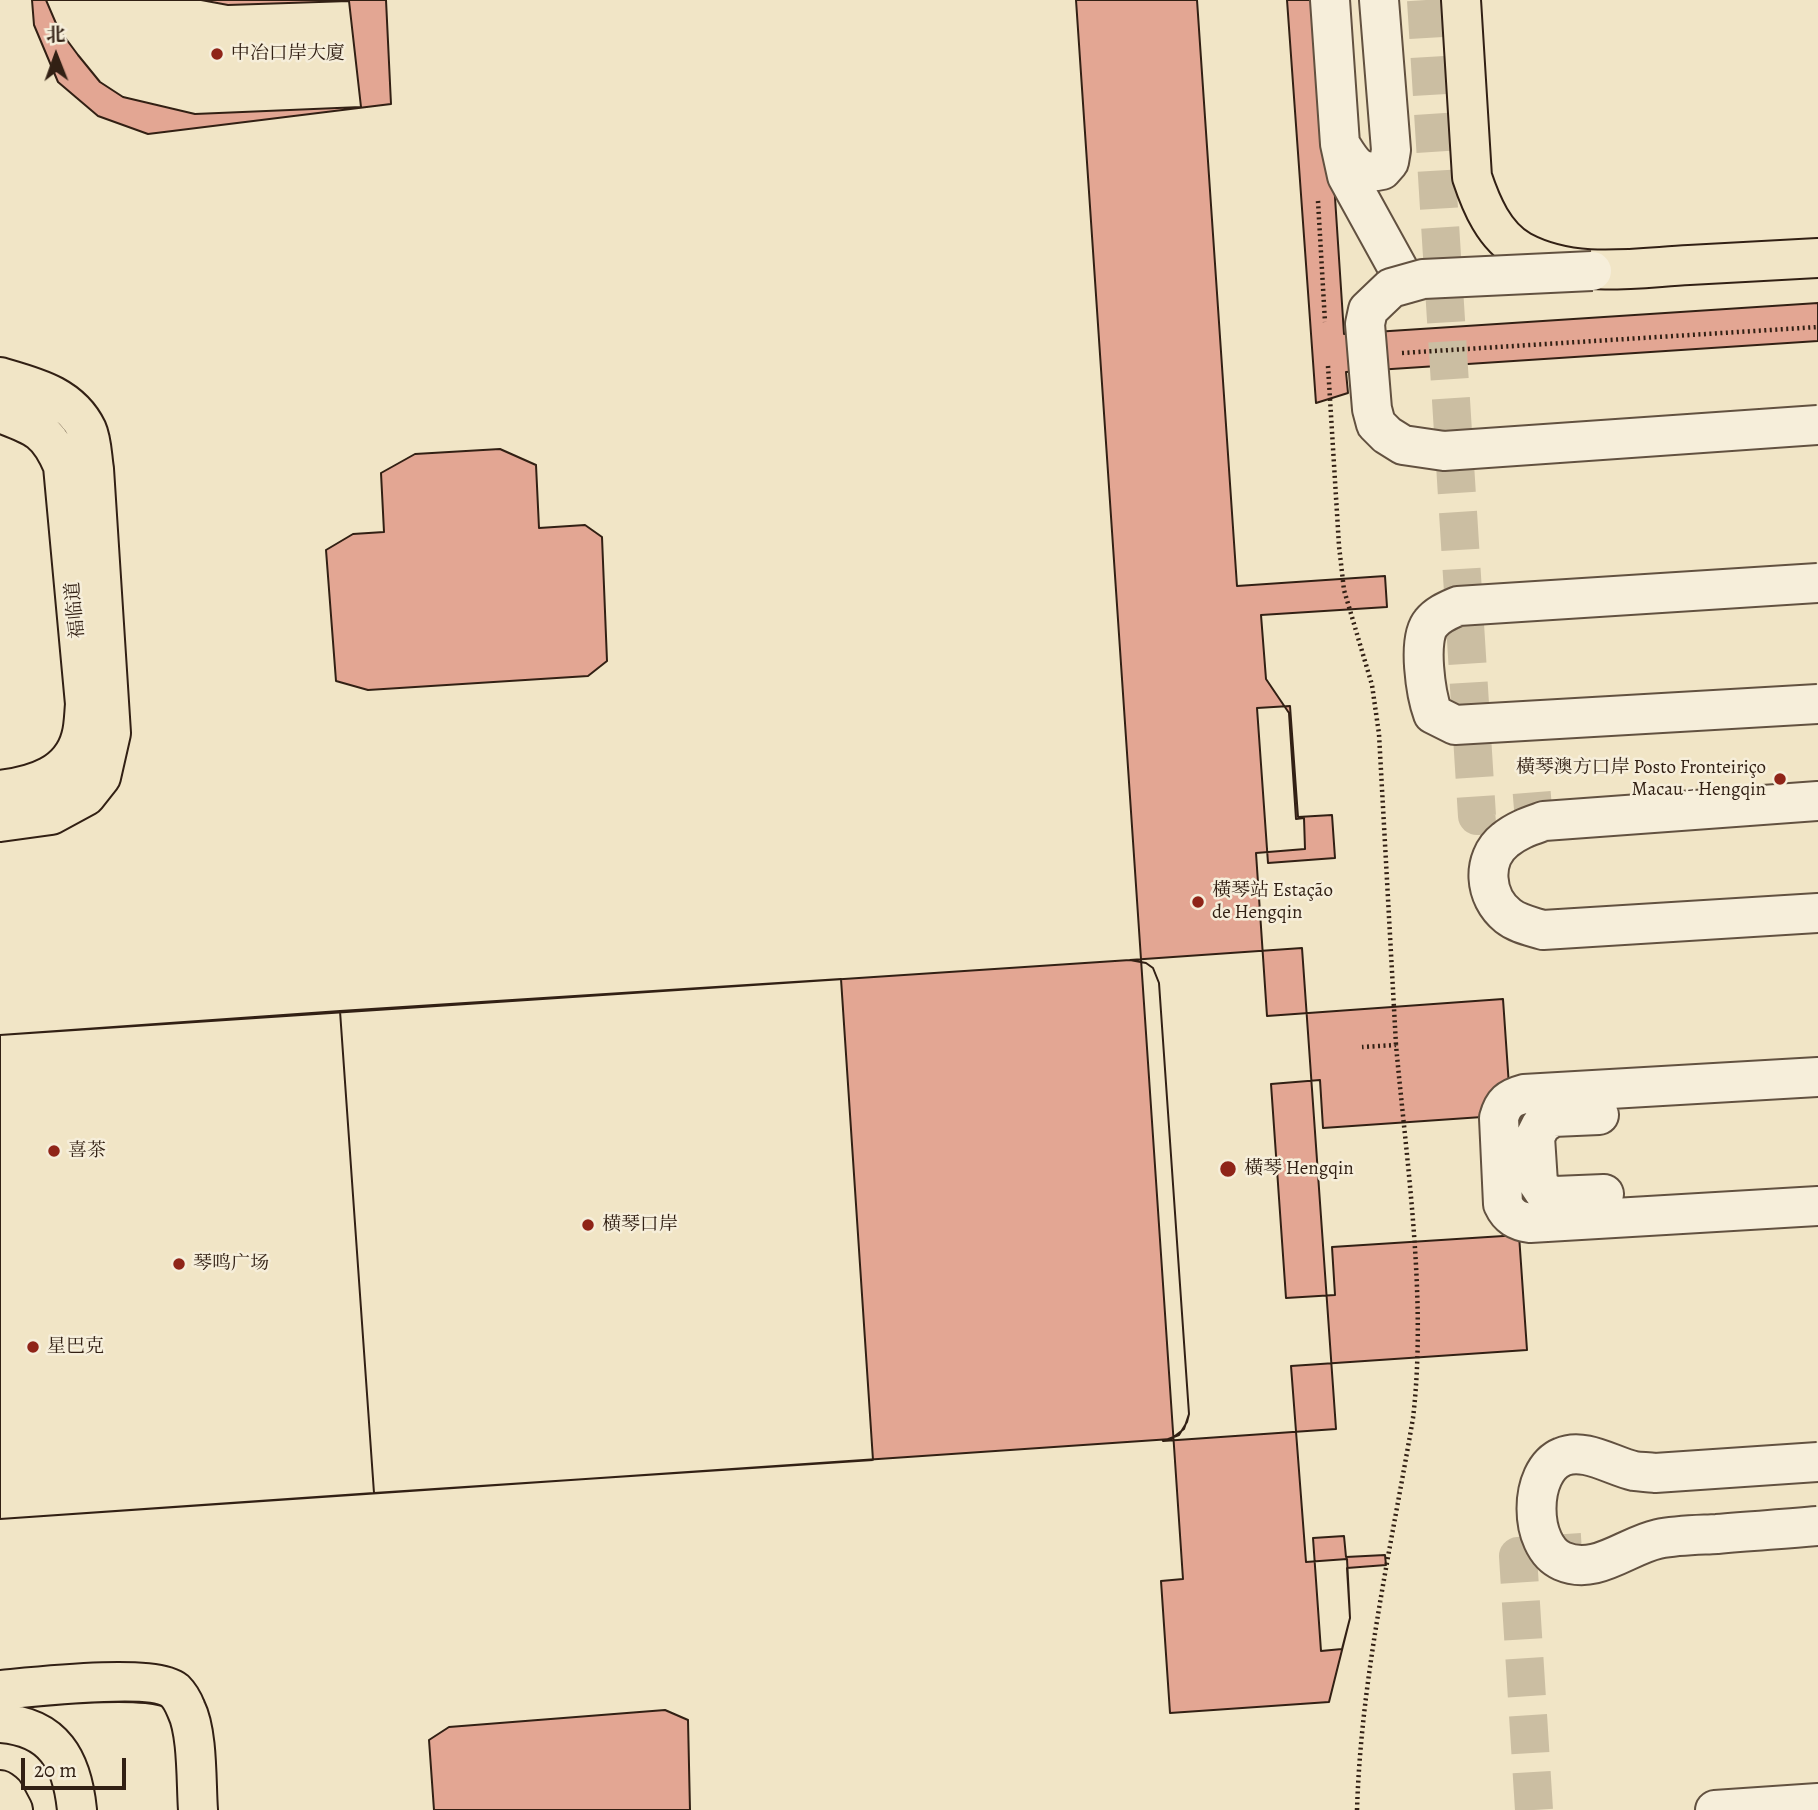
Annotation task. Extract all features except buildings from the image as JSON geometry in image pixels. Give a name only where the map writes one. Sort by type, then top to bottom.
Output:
[{"type":"main road","points":[[1461,0],[1472,177],[1480,202],[1498,231],[1520,250],[1552,263],[1592,271],[1818,258]]},
{"type":"main road","points":[[0,377],[50,392],[73,410],[88,432],[94,468],[111,733],[101,777],[86,796],[51,815],[0,822]]},
{"type":"main road","name":"福临道","points":[[0,413],[34,425],[54,445],[63,466],[85,704],[81,738],[71,758],[52,777],[30,786],[0,790]]},
{"type":"main road","points":[[0,1690],[113,1682],[155,1683],[174,1691],[187,1711],[194,1742],[198,1810]]},
{"type":"main road","points":[[0,1723],[25,1728],[50,1739],[63,1755],[75,1785],[77,1810]]},
{"type":"main road","points":[[0,1790],[5,1793],[13,1810]]},
{"type":"lane","points":[[1330,0],[1340,144],[1347,176],[1406,283]]},
{"type":"lane","points":[[1340,144],[1354,167],[1363,172],[1382,170],[1389,162],[1391,150],[1379,0]]},
{"type":"lane","points":[[1592,271],[1423,279],[1391,288],[1368,310],[1365,324],[1372,409],[1376,424],[1403,445],[1444,451],[1818,425]]},
{"type":"lane","points":[[1818,583],[1458,606],[1442,613],[1430,624],[1424,637],[1428,700],[1433,714],[1455,725],[1818,704]]},
{"type":"lane","points":[[1818,801],[1544,821],[1523,828],[1504,841],[1491,856],[1488,886],[1494,900],[1506,915],[1521,924],[1543,930],[1818,913]]},
{"type":"lane","points":[[1812,1086],[1603,1115],[1553,1117],[1541,1125],[1535,1137],[1538,1183],[1544,1192],[1555,1196],[1818,1181]]},
{"type":"lane","points":[[1812,1086],[1524,1094],[1512,1097],[1502,1107],[1499,1118],[1503,1204],[1507,1213],[1517,1221],[1530,1223],[1818,1206]]},
{"type":"lane","points":[[1591,1194],[1670,1215]]},
{"type":"lane","points":[[1818,1462],[1655,1473],[1635,1471],[1588,1455],[1563,1456],[1548,1466],[1538,1488],[1537,1515],[1539,1534],[1545,1547],[1560,1561],[1577,1565],[1599,1564],[1658,1539],[1818,1526]]},
{"type":"lane","points":[[1715,1810],[1818,1803]]},
{"type":"path","points":[[1396,354],[1818,327]]},
{"type":"path","points":[[1328,358],[1344,590],[1372,685],[1378,734],[1396,1045],[1417,1283],[1418,1375],[1411,1432],[1367,1686],[1358,1769],[1357,1810]]},
{"type":"path","points":[[1362,1046],[1396,1045]]},
{"type":"tunnel","points":[[1426,0],[1477,816],[1563,809]]},
{"type":"tunnel","points":[[1534,1810],[1518,1556],[1582,1552]]},
{"type":"place","name":"中冶口岸大廈","points":[[217,54]]},
{"type":"place","name":"橫琴澳方口岸 Posto Fronteiriço Macau - Hengqin","points":[[1780,779]]},
{"type":"place","name":"橫琴站 Estação de Hengqin","points":[[1198,902]]},
{"type":"place","name":"喜茶","points":[[54,1151]]},
{"type":"place","name":"橫琴 Hengqin","points":[[1228,1169]]},
{"type":"place","name":"横琴口岸","points":[[588,1225]]},
{"type":"place","name":"琴鸣广场","points":[[179,1264]]},
{"type":"place","name":"星巴克","points":[[33,1347]]}]
